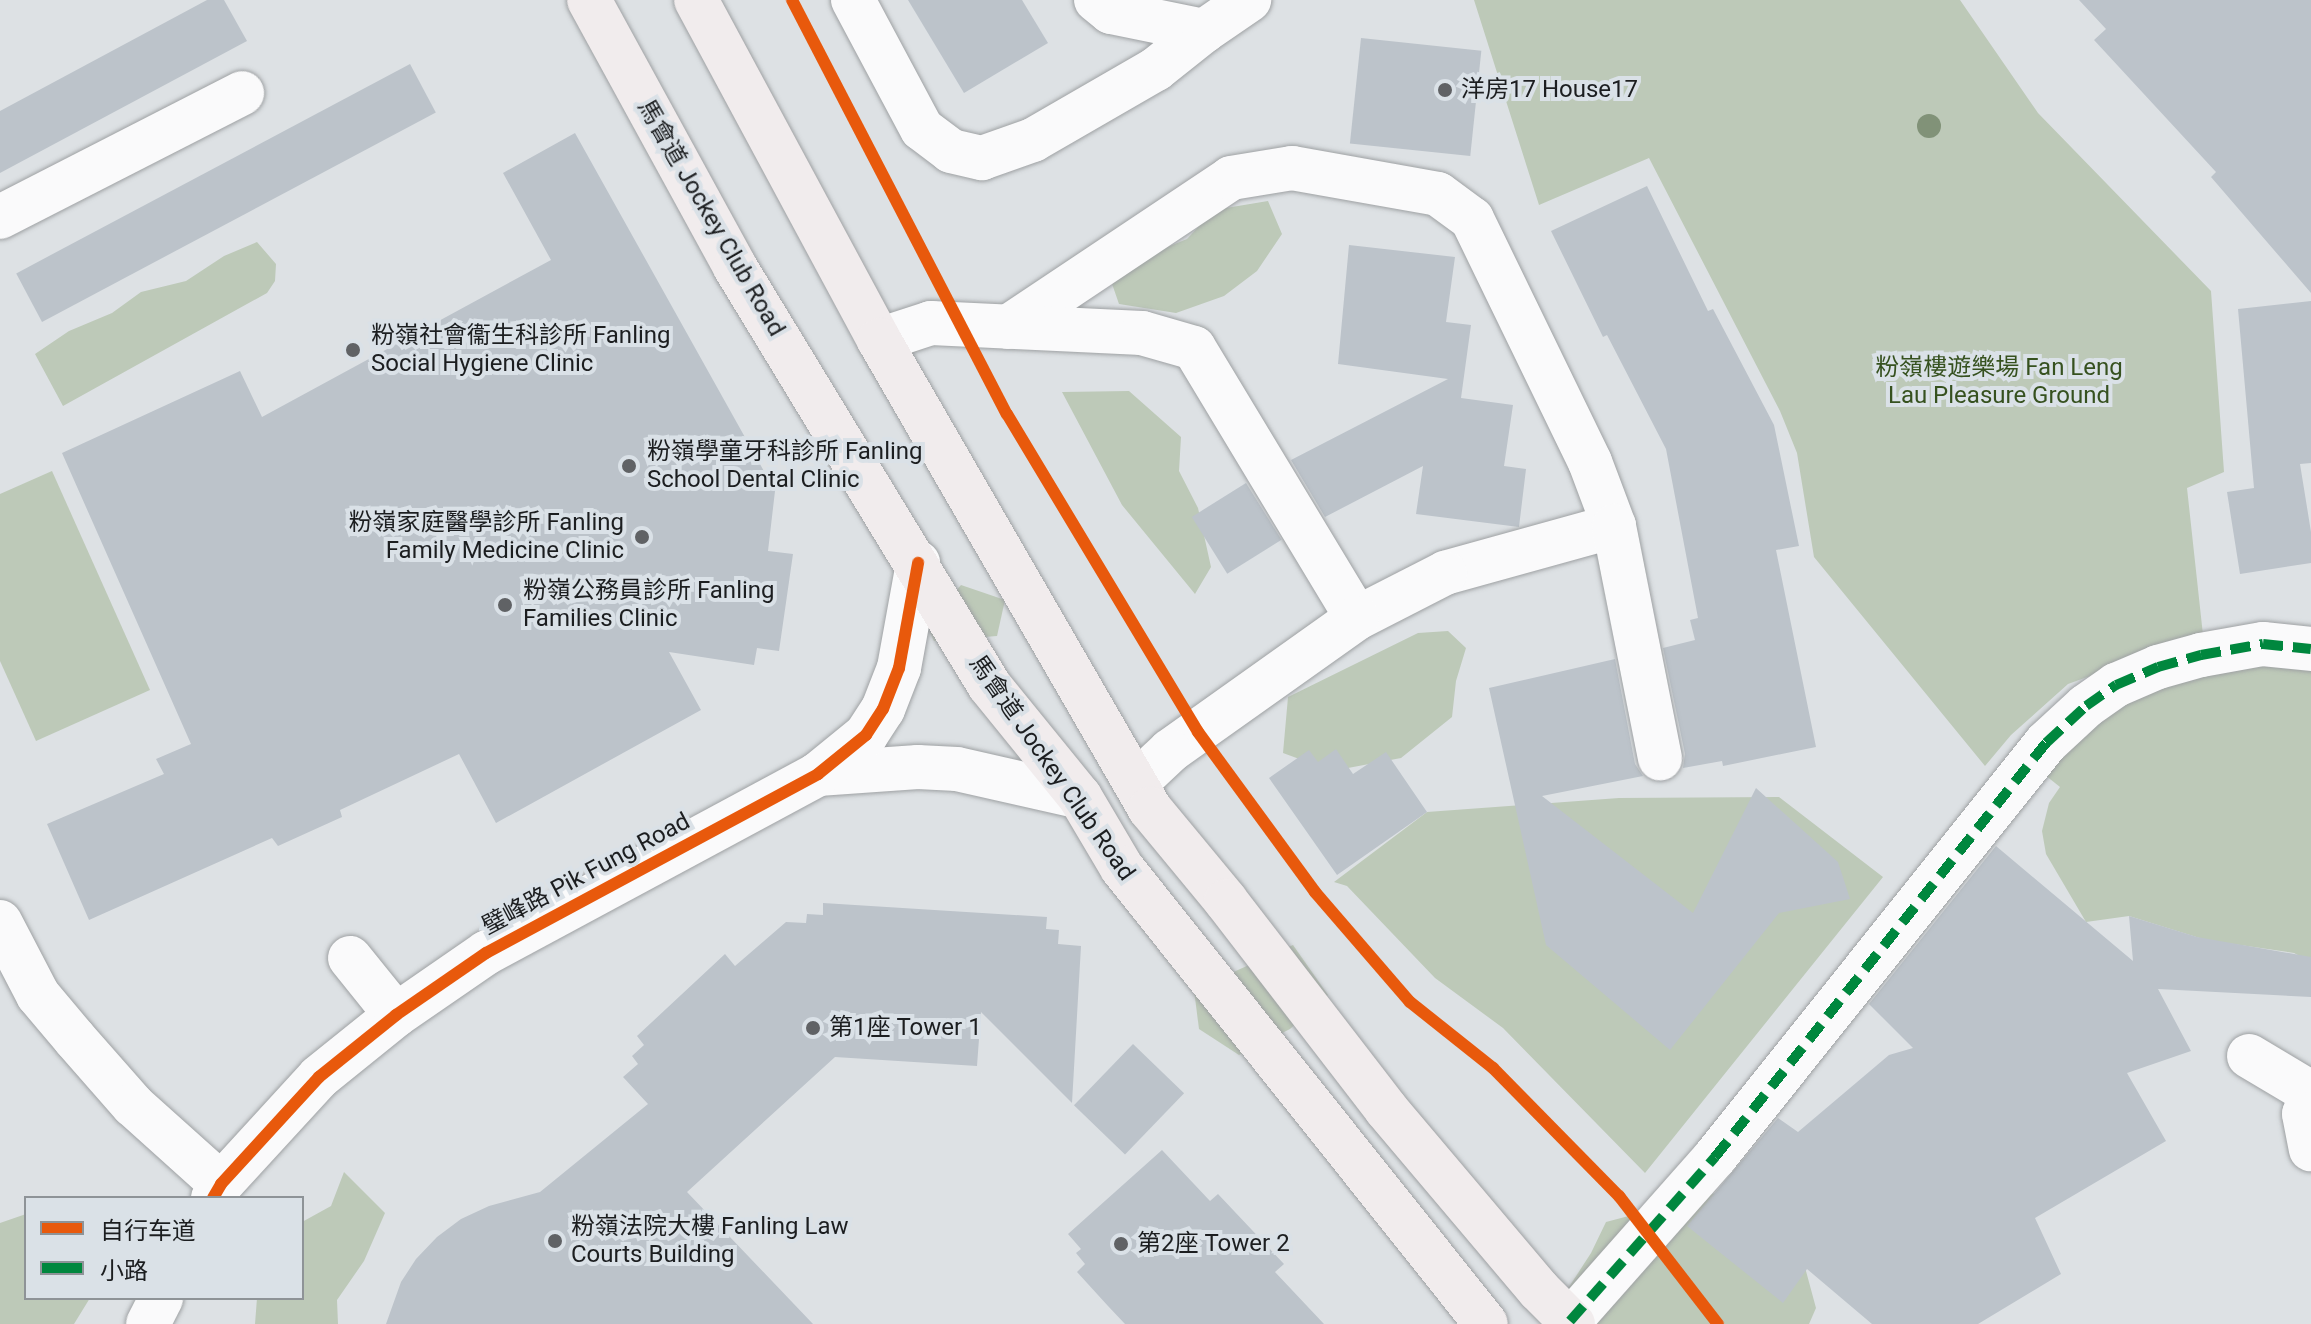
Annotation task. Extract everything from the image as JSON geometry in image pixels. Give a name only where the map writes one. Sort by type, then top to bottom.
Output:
[{"type":"main road","name":"馬會道 Jockey Club Road","points":[[589,0],[735,267],[918,563],[989,685],[1080,797],[1122,868],[1486,1324]]},
{"type":"main road","points":[[696,0],[879,340],[1150,809],[1244,923],[1386,1109],[1571,1323]]},
{"type":"street","points":[[853,0],[922,129],[951,151],[982,158],[1047,132],[1156,69],[1249,0]]},
{"type":"street","points":[[1096,0],[1111,12],[1204,31]]},
{"type":"street","points":[[0,217],[242,93]]},
{"type":"street","points":[[1008,327],[1231,178],[1292,168],[1438,194],[1472,219],[1590,462],[1614,526],[1660,759]]},
{"type":"street","points":[[879,340],[931,323],[1142,333],[1194,348],[1357,618]]},
{"type":"street","points":[[1137,782],[1181,743],[1357,618],[1445,573],[1614,526]]},
{"type":"street","name":"璧峰路 Pik Fung Road","points":[[217,1191],[319,1077],[396,1015],[486,953],[818,774],[866,735],[883,709],[906,639],[918,563]]},
{"type":"street","points":[[1571,1323],[1715,1157],[2046,743],[2086,706],[2116,685],[2158,667],[2201,655],[2263,644],[2311,649]]},
{"type":"street","name":"璧峰路 Pik Fung Road","points":[[818,774],[918,767],[957,769],[1080,797]]},
{"type":"street","points":[[0,922],[38,995],[133,1105],[217,1191]]},
{"type":"street","points":[[350,958],[396,1015]]},
{"type":"street","points":[[2249,1056],[2311,1094],[2304,1114],[2311,1149]]},
{"type":"street","points":[[148,1324],[160,1300]]},
{"type":"green space","name":"粉嶺樓遊樂場 Fan Leng Lau Pleasure Ground","points":[[1474,0],[1960,0],[2038,113],[2211,291],[2224,472],[2187,488],[2203,635],[2068,684],[2011,735],[1985,766],[1814,557],[1797,453],[1780,411],[1649,158],[1539,205]]},
{"type":"green space","points":[[1268,201],[1282,234],[1257,271],[1224,296],[1176,313],[1119,304],[1110,278],[1143,257],[1187,239],[1214,210]]},
{"type":"green space","points":[[257,242],[276,264],[275,281],[267,293],[63,406],[35,354],[69,331],[112,313],[141,292],[186,281],[224,256]]},
{"type":"green space","points":[[1129,391],[1181,437],[1179,471],[1198,508],[1211,567],[1195,594],[1122,505],[1062,392]]},
{"type":"green space","points":[[52,471],[150,690],[36,741],[0,661],[0,494]]},
{"type":"green space","points":[[961,585],[1005,600],[997,636],[934,641],[926,624]]},
{"type":"green space","points":[[1448,631],[1466,648],[1456,681],[1452,717],[1401,758],[1332,771],[1283,753],[1288,697],[1418,633]]},
{"type":"green space","points":[[2311,661],[2311,962],[2294,953],[2206,940],[2129,916],[2086,922],[2046,854],[2042,831],[2049,803],[2060,787],[2040,771],[2081,726],[2194,669]]},
{"type":"green space","points":[[1779,797],[1883,877],[1645,1173],[1503,1028],[1435,978],[1347,886],[1334,882],[1427,812],[1619,798]]},
{"type":"green space","points":[[1293,945],[1328,995],[1290,1029],[1239,1055],[1199,1029],[1194,990]]},
{"type":"green space","points":[[344,1172],[385,1213],[364,1261],[337,1300],[338,1324],[255,1324],[257,1300],[304,1300],[304,1221],[331,1206]]},
{"type":"green space","points":[[1727,1190],[1803,1260],[1816,1308],[1809,1324],[1545,1324],[1591,1253],[1606,1222]]},
{"type":"green space","points":[[24,1215],[24,1300],[89,1300],[74,1324],[0,1324],[0,1223]]},
{"type":"building","points":[[207,0],[224,0],[247,41],[0,173],[0,111]]},
{"type":"building","points":[[908,0],[1022,0],[1048,43],[964,93]]},
{"type":"building","points":[[2079,0],[2311,0],[2311,293],[2211,177],[2216,172],[2094,40],[2106,29]]},
{"type":"building","points":[[1361,38],[1481,51],[1470,156],[1350,143]]},
{"type":"building","points":[[410,64],[436,113],[42,322],[16,273]]},
{"type":"building","points":[[575,133],[775,491],[768,551],[793,554],[779,651],[757,648],[754,665],[669,652],[701,710],[496,823],[459,754],[340,810],[342,817],[278,846],[272,838],[89,920],[47,824],[164,774],[156,759],[191,744],[62,453],[240,371],[262,417],[551,260],[503,173]]},
{"type":"building","points":[[1647,186],[1708,311],[1713,309],[1774,425],[1799,546],[1776,550],[1816,747],[1723,766],[1722,761],[1683,768],[1685,754],[1663,648],[1695,640],[1690,620],[1698,618],[1666,449],[1607,335],[1603,337],[1551,231]]},
{"type":"building","points":[[1349,245],[1455,257],[1446,322],[1471,325],[1461,398],[1513,405],[1504,466],[1526,469],[1519,527],[1416,514],[1423,466],[1325,517],[1291,460],[1448,379],[1338,364]]},
{"type":"building","points":[[2311,301],[2311,463],[2300,464],[2311,532],[2311,563],[2240,574],[2227,492],[2254,488],[2238,309]]},
{"type":"building","points":[[1246,483],[1282,540],[1227,574],[1192,517]]},
{"type":"building","points":[[1615,659],[1635,764],[1643,776],[1542,796],[1693,913],[1756,788],[1838,862],[1850,899],[1779,913],[1670,1050],[1546,945],[1489,688]]},
{"type":"building","points":[[1336,749],[1353,774],[1386,752],[1427,812],[1337,875],[1269,778],[1309,750],[1318,762]]},
{"type":"building","points":[[1996,846],[2133,961],[2129,916],[2197,937],[2311,957],[2311,997],[2158,989],[2191,1051],[2127,1073],[2166,1141],[2035,1218],[2061,1274],[1978,1324],[1872,1324],[1807,1269],[1783,1303],[1687,1226],[1778,1118],[1798,1132],[1889,1055],[1913,1048],[1869,1004]]},
{"type":"building","points":[[823,903],[1047,917],[1046,929],[1059,930],[1058,944],[1081,946],[1072,1103],[981,1012],[977,1066],[835,1057],[687,1192],[813,1324],[386,1324],[401,1282],[416,1259],[437,1237],[461,1219],[489,1206],[540,1192],[648,1104],[623,1077],[638,1064],[632,1056],[644,1045],[637,1036],[725,954],[735,966],[786,922],[806,923],[807,914],[823,915]]},
{"type":"building","points":[[1133,1044],[1184,1093],[1125,1154],[1074,1105]]},
{"type":"building","name":"第2座 Tower 2","points":[[1162,1150],[1210,1201],[1218,1194],[1284,1264],[1275,1272],[1324,1324],[1125,1324],[1108,1306],[1077,1272],[1085,1264],[1076,1253],[1081,1249],[1068,1234]]},
{"type":"marked path","points":[[1570,1321],[1715,1157],[2046,743],[2086,706],[2116,685],[2158,667],[2201,655],[2263,644],[2311,649]]},
{"type":"cycle path","points":[[792,0],[1007,414],[1198,732],[1315,892],[1410,1002],[1493,1068],[1619,1196],[1718,1324]]},
{"type":"cycle path","points":[[214,1196],[221,1184],[319,1077],[396,1015],[486,953],[818,774],[866,735],[883,709],[899,668],[918,563]]},
{"type":"place","name":"洋房17 House17","points":[[1445,90]]},
{"type":"place","name":"粉嶺社會衞生科診所 Fanling Social Hygiene Clinic","points":[[353,350]]},
{"type":"place","name":"粉嶺學童牙科診所 Fanling School Dental Clinic","points":[[629,466]]},
{"type":"place","name":"粉嶺家庭醫學診所 Fanling Family Medicine Clinic","points":[[642,537]]},
{"type":"place","name":"粉嶺公務員診所 Fanling Families Clinic","points":[[505,605]]},
{"type":"place","name":"第1座 Tower 1","points":[[813,1028]]},
{"type":"place","name":"粉嶺法院大樓 Fanling Law Courts Building","points":[[555,1241]]},
{"type":"place","name":"第2座 Tower 2","points":[[1121,1244]]}]
